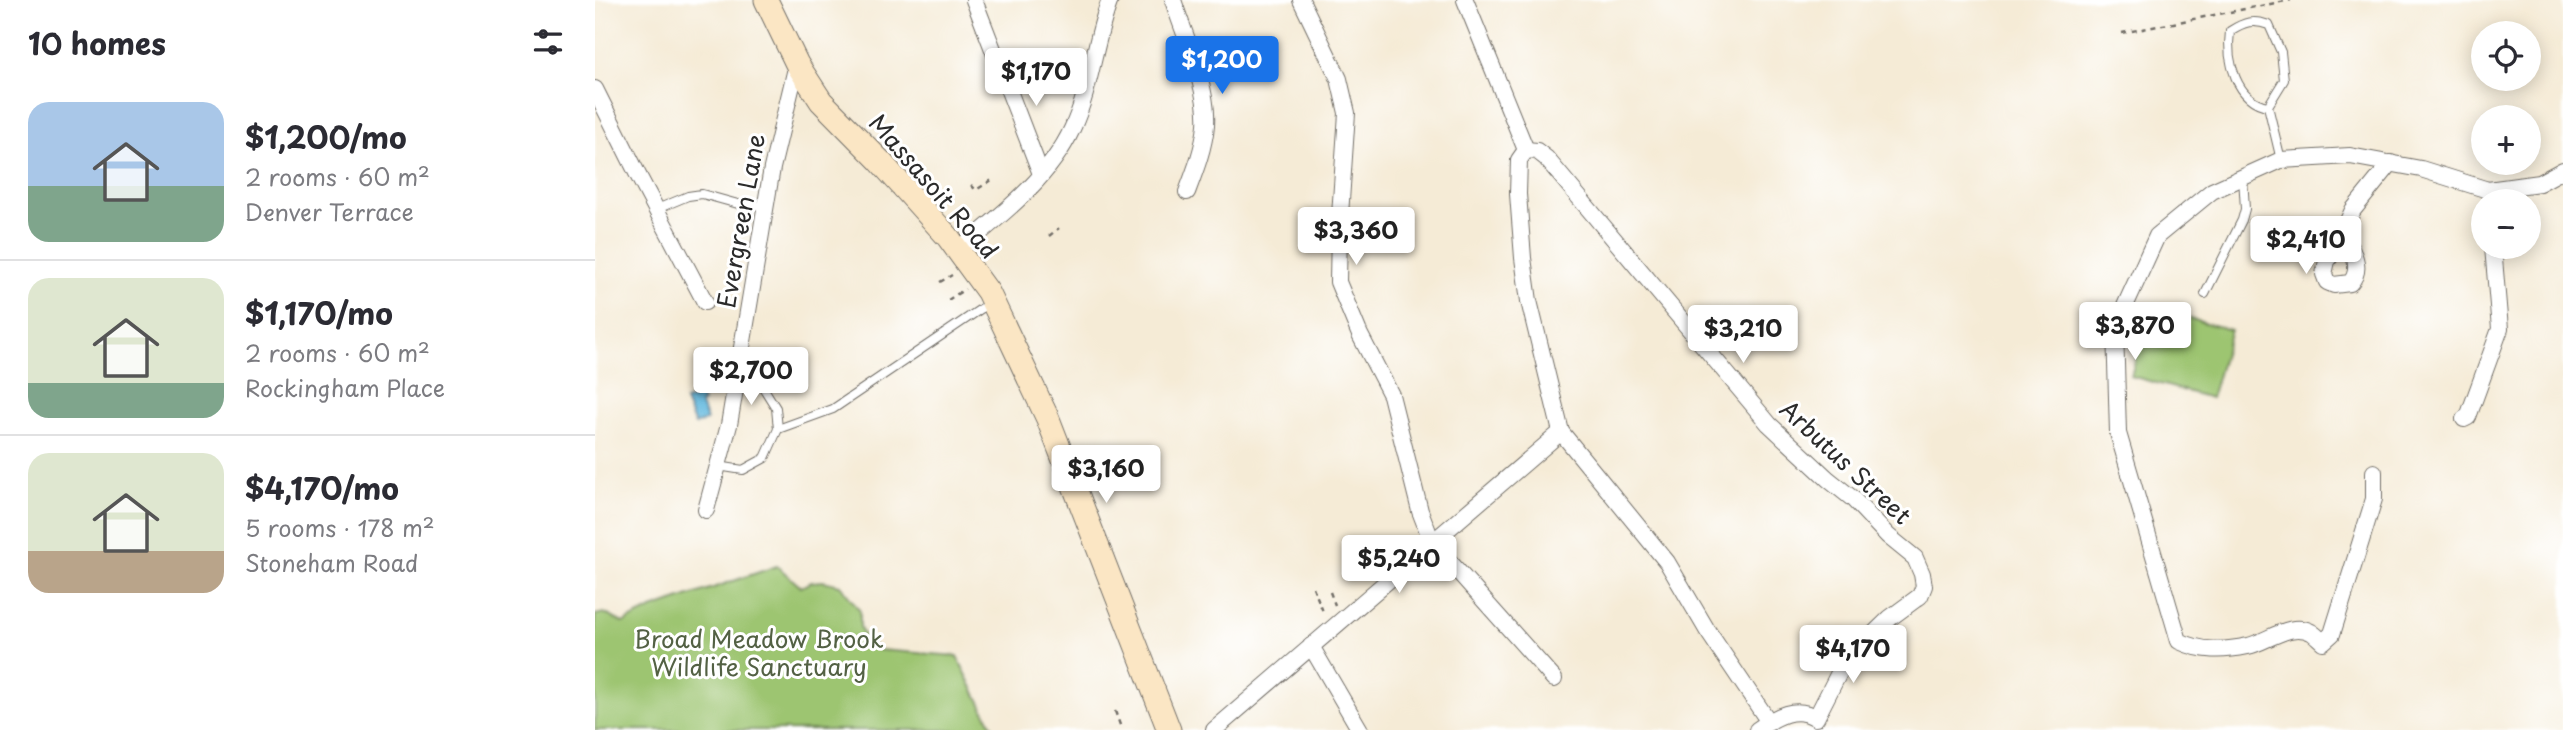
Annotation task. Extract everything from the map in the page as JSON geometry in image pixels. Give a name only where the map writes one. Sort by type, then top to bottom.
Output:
[{"type":"main road","name":"Massasoit Road","points":[[766,0],[797,64],[821,101],[888,170],[959,250],[992,301],[1048,419],[1168,730]]},
{"type":"street","points":[[974,0],[1041,174]]},
{"type":"street","points":[[959,250],[995,220],[1041,174],[1072,130],[1110,0]]},
{"type":"street","points":[[1173,0],[1201,88],[1207,121],[1200,156],[1187,192]]},
{"type":"street","points":[[1301,0],[1339,79],[1347,113],[1338,282],[1360,334],[1391,395],[1420,511],[1432,542],[1554,679]]},
{"type":"street","points":[[1465,0],[1526,150],[1519,160],[1518,194],[1523,258],[1529,301],[1561,432],[1667,562],[1763,726],[1795,711],[1804,712],[1821,724]]},
{"type":"street","name":"Evergreen Lane","points":[[706,510],[729,425],[765,206],[797,64]]},
{"type":"street","points":[[595,89],[705,302]]},
{"type":"street","name":"Arbutus Street","points":[[1526,150],[1537,151],[1546,158],[1769,424],[1915,558],[1924,586],[1920,596],[1890,618],[1856,652],[1837,677],[1821,724]]},
{"type":"street","points":[[2374,472],[2375,499],[2332,634],[2323,642],[2309,631],[2290,629],[2251,646],[2223,650],[2195,649],[2179,641],[2118,433],[2115,328],[2157,236],[2212,191],[2281,160],[2350,156],[2421,169],[2471,189]]},
{"type":"street","points":[[2341,234],[2353,210],[2391,163]]},
{"type":"street","points":[[2515,189],[2539,183],[2563,170]]},
{"type":"street","points":[[2464,419],[2500,329],[2494,259]]},
{"type":"street","points":[[1213,730],[1561,432]]},
{"type":"street","points":[[1311,646],[1360,730]]},
{"type":"lane","points":[[2268,106],[2255,104],[2243,92],[2234,73],[2227,47],[2230,31],[2242,23],[2257,20],[2269,25],[2281,52],[2284,80],[2268,106],[2281,160]]},
{"type":"lane","points":[[2205,293],[2242,220],[2245,209],[2243,177]]},
{"type":"lane","points":[[657,209],[688,196],[702,194],[738,204],[765,206]]},
{"type":"lane","points":[[778,429],[833,410],[992,301]]},
{"type":"lane","points":[[718,466],[743,470],[765,458],[778,429],[776,408],[742,354]]},
{"type":"path","points":[[2122,33],[2291,0]]},
{"type":"path","points":[[971,185],[976,190],[992,180]]},
{"type":"path","points":[[1049,236],[1059,228]]},
{"type":"path","points":[[948,300],[968,288]]},
{"type":"path","points":[[1313,587],[1330,630]]},
{"type":"path","points":[[1115,711],[1121,728]]},
{"type":"green space","points":[[2150,308],[2231,330],[2211,398],[2131,376]]},
{"type":"green space","name":"Broad Meadow Brook Wildlife Sanctuary","points":[[777,566],[801,587],[811,582],[823,581],[840,585],[860,611],[860,627],[865,638],[879,650],[957,656],[994,730],[595,730],[595,615],[604,613],[623,623],[652,609]]},
{"type":"water","points":[[700,396],[707,420],[695,425],[685,401]]}]
